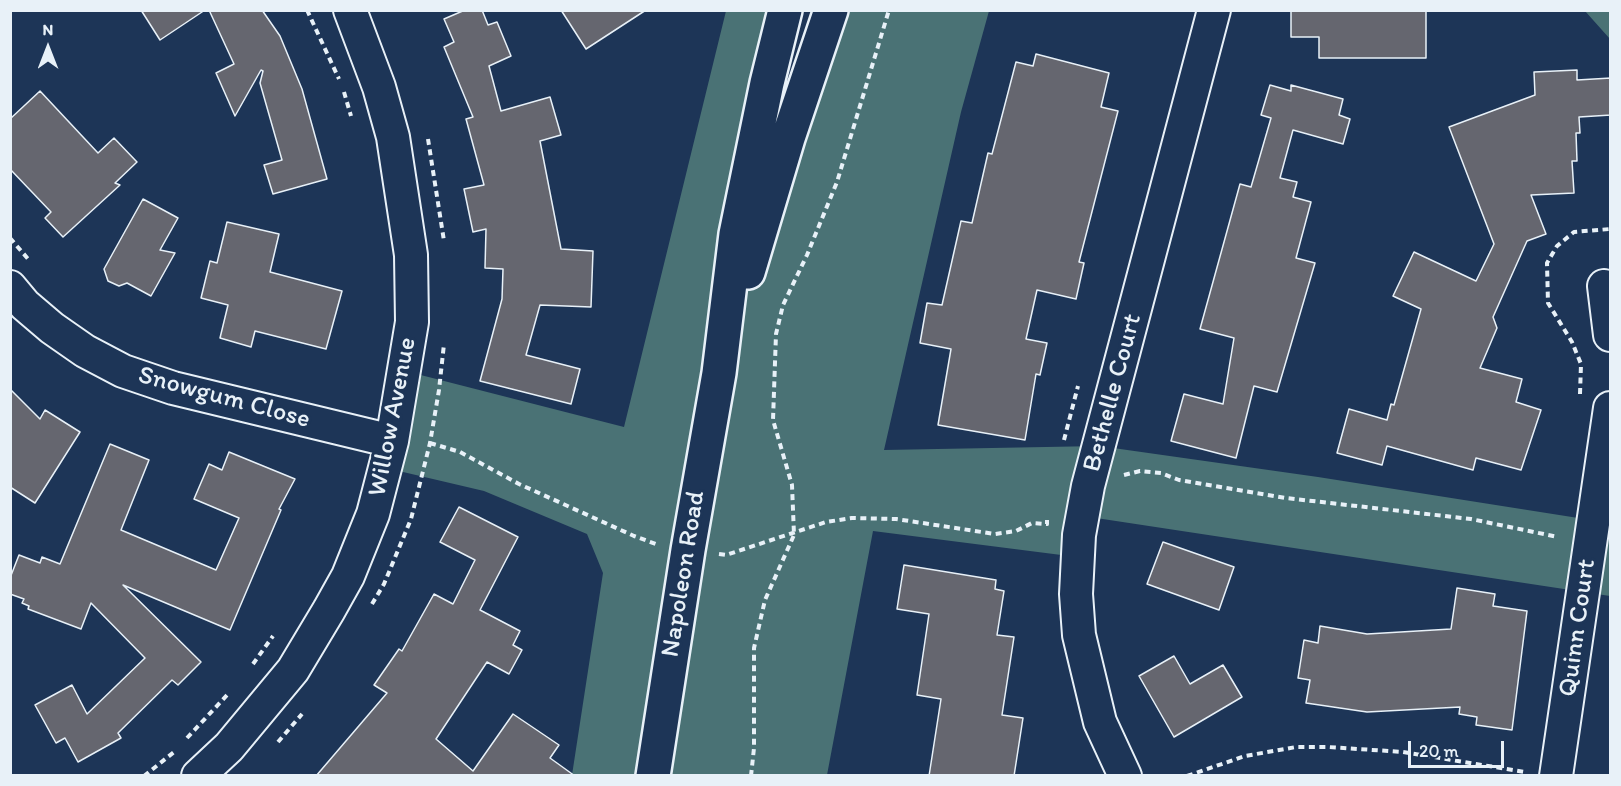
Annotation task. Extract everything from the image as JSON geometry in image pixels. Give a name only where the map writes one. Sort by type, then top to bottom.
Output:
[{"type":"main road","name":"Napoleon Road","points":[[653,776],[718,373],[736,234],[767,83],[785,10]]},
{"type":"main road","name":"Napoleon Road","points":[[718,373],[788,138],[831,10]]},
{"type":"street","name":"Willow Avenue","points":[[198,776],[229,747],[293,670],[329,610],[348,576],[373,514],[392,441],[412,322],[411,255],[393,137],[379,87],[350,10]]},
{"type":"street","name":"Bethelle Court","points":[[1125,776],[1100,722],[1079,635],[1076,594],[1079,535],[1088,486],[1214,10]]},
{"type":"street","points":[[1604,286],[1611,334]]},
{"type":"street","name":"Snowgum Close","points":[[10,287],[52,328],[85,351],[123,371],[173,388],[392,441]]},
{"type":"street","name":"Quinn Court","points":[[1544,774],[1592,534],[1611,408]]},
{"type":"path","points":[[307,10],[318,28],[343,90],[352,120]]},
{"type":"path","points":[[751,776],[754,748],[754,648],[765,600],[794,535],[792,485],[773,420],[776,334],[783,305],[807,255],[837,182],[889,10]]},
{"type":"path","points":[[1580,401],[1581,364],[1572,342],[1548,303],[1547,263],[1557,246],[1574,232],[1611,229]]},
{"type":"path","points":[[10,238],[33,264]]},
{"type":"path","points":[[434,419],[430,443],[460,452],[519,484],[634,536],[666,547]]},
{"type":"path","points":[[1121,484],[1123,475],[1140,471],[1161,473],[1179,480],[1286,498],[1471,519],[1558,539],[1559,528],[1592,534]]},
{"type":"path","points":[[709,554],[726,555],[794,535],[826,522],[870,516],[995,534],[1016,531],[1032,523],[1047,524],[1048,513]]},
{"type":"path","points":[[250,668],[275,633]]},
{"type":"path","points":[[185,741],[236,684]]},
{"type":"path","points":[[1187,776],[1245,756],[1296,747],[1403,752],[1544,774]]},
{"type":"path","points":[[144,776],[177,749]]},
{"type":"green space","points":[[726,11],[785,11],[736,234],[831,11],[989,11],[961,112],[884,450],[1099,446],[1318,477],[1610,523],[1610,596],[1083,516],[1077,557],[873,531],[827,775],[572,775],[603,573],[587,534],[484,491],[386,468],[405,371],[624,427]]},
{"type":"green space","points":[[1585,11],[1610,11],[1610,39]]},
{"type":"building","points":[[141,10],[205,10],[160,40]]},
{"type":"building","points":[[209,10],[262,10],[280,36],[302,89],[327,179],[273,194],[264,165],[282,160],[260,83],[263,71],[261,70],[235,116],[216,73],[234,64]]},
{"type":"building","points":[[465,10],[482,10],[488,25],[497,22],[511,56],[489,66],[501,111],[550,97],[561,135],[540,141],[561,249],[593,251],[591,307],[540,305],[526,355],[580,369],[571,404],[480,381],[502,299],[503,269],[485,268],[486,229],[473,232],[464,189],[484,185],[466,119],[473,117],[444,47],[454,42],[444,19]]},
{"type":"building","points":[[561,10],[646,10],[586,49]]},
{"type":"building","points":[[1291,10],[1426,10],[1426,58],[1319,58],[1319,37],[1291,37]]},
{"type":"building","points":[[1036,54],[1109,73],[1101,107],[1118,111],[1079,262],[1084,263],[1076,299],[1037,290],[1026,339],[1047,343],[1040,375],[1036,374],[1025,440],[938,425],[951,349],[920,343],[927,303],[942,305],[961,221],[972,223],[988,153],[992,154],[1016,62],[1033,66]]},
{"type":"building","points":[[1577,70],[1577,80],[1611,78],[1611,115],[1579,117],[1580,133],[1576,133],[1577,161],[1572,161],[1574,193],[1531,195],[1546,234],[1527,241],[1493,317],[1497,328],[1480,368],[1522,379],[1516,402],[1541,410],[1521,470],[1476,458],[1473,470],[1387,446],[1382,465],[1337,453],[1349,409],[1387,420],[1391,404],[1394,405],[1421,309],[1393,296],[1414,252],[1476,281],[1494,244],[1449,127],[1535,95],[1534,72]]},
{"type":"building","points":[[1270,85],[1291,91],[1291,85],[1343,99],[1339,115],[1350,119],[1343,144],[1293,130],[1280,178],[1297,182],[1293,197],[1311,202],[1296,258],[1315,263],[1277,392],[1254,386],[1236,458],[1171,441],[1184,394],[1223,404],[1234,338],[1200,329],[1240,184],[1251,187],[1271,118],[1261,115]]},
{"type":"building","points":[[40,91],[98,153],[114,138],[137,162],[115,183],[120,185],[63,237],[45,218],[51,212],[10,169],[10,119]]},
{"type":"building","points":[[143,199],[178,218],[160,250],[175,253],[151,296],[127,283],[119,286],[108,281],[104,269]]},
{"type":"building","points":[[227,222],[279,234],[270,272],[342,291],[326,349],[255,331],[251,347],[220,338],[228,305],[201,298],[210,261],[217,263]]},
{"type":"building","points":[[10,389],[40,419],[45,410],[80,432],[35,503],[10,487]]},
{"type":"building","points":[[110,444],[149,460],[121,530],[216,570],[239,518],[194,499],[209,464],[222,470],[229,452],[295,479],[279,509],[281,510],[230,630],[123,585],[201,662],[178,685],[172,680],[118,733],[121,738],[78,762],[65,738],[56,743],[35,705],[72,685],[87,714],[145,658],[91,603],[81,629],[28,609],[29,606],[22,603],[24,599],[10,594],[10,578],[19,555],[40,563],[42,557],[60,564]]},
{"type":"building","points":[[459,507],[518,537],[480,610],[520,631],[513,645],[522,650],[509,674],[487,662],[436,739],[473,771],[513,714],[559,745],[550,758],[575,776],[316,776],[387,693],[374,685],[399,649],[402,651],[434,594],[453,604],[475,560],[440,542]]},
{"type":"building","points":[[1163,542],[1234,567],[1219,610],[1147,584]]},
{"type":"building","points":[[904,565],[996,580],[995,589],[1004,591],[997,635],[1014,637],[1002,715],[1023,718],[1014,776],[929,776],[941,699],[917,695],[929,614],[897,609]]},
{"type":"building","points":[[1457,588],[1495,594],[1493,606],[1527,611],[1512,730],[1476,725],[1477,717],[1459,714],[1460,707],[1367,712],[1306,703],[1310,680],[1298,678],[1304,640],[1318,643],[1320,626],[1367,634],[1451,629]]},
{"type":"building","points":[[1174,656],[1190,684],[1223,665],[1242,697],[1174,737],[1139,676]]}]
